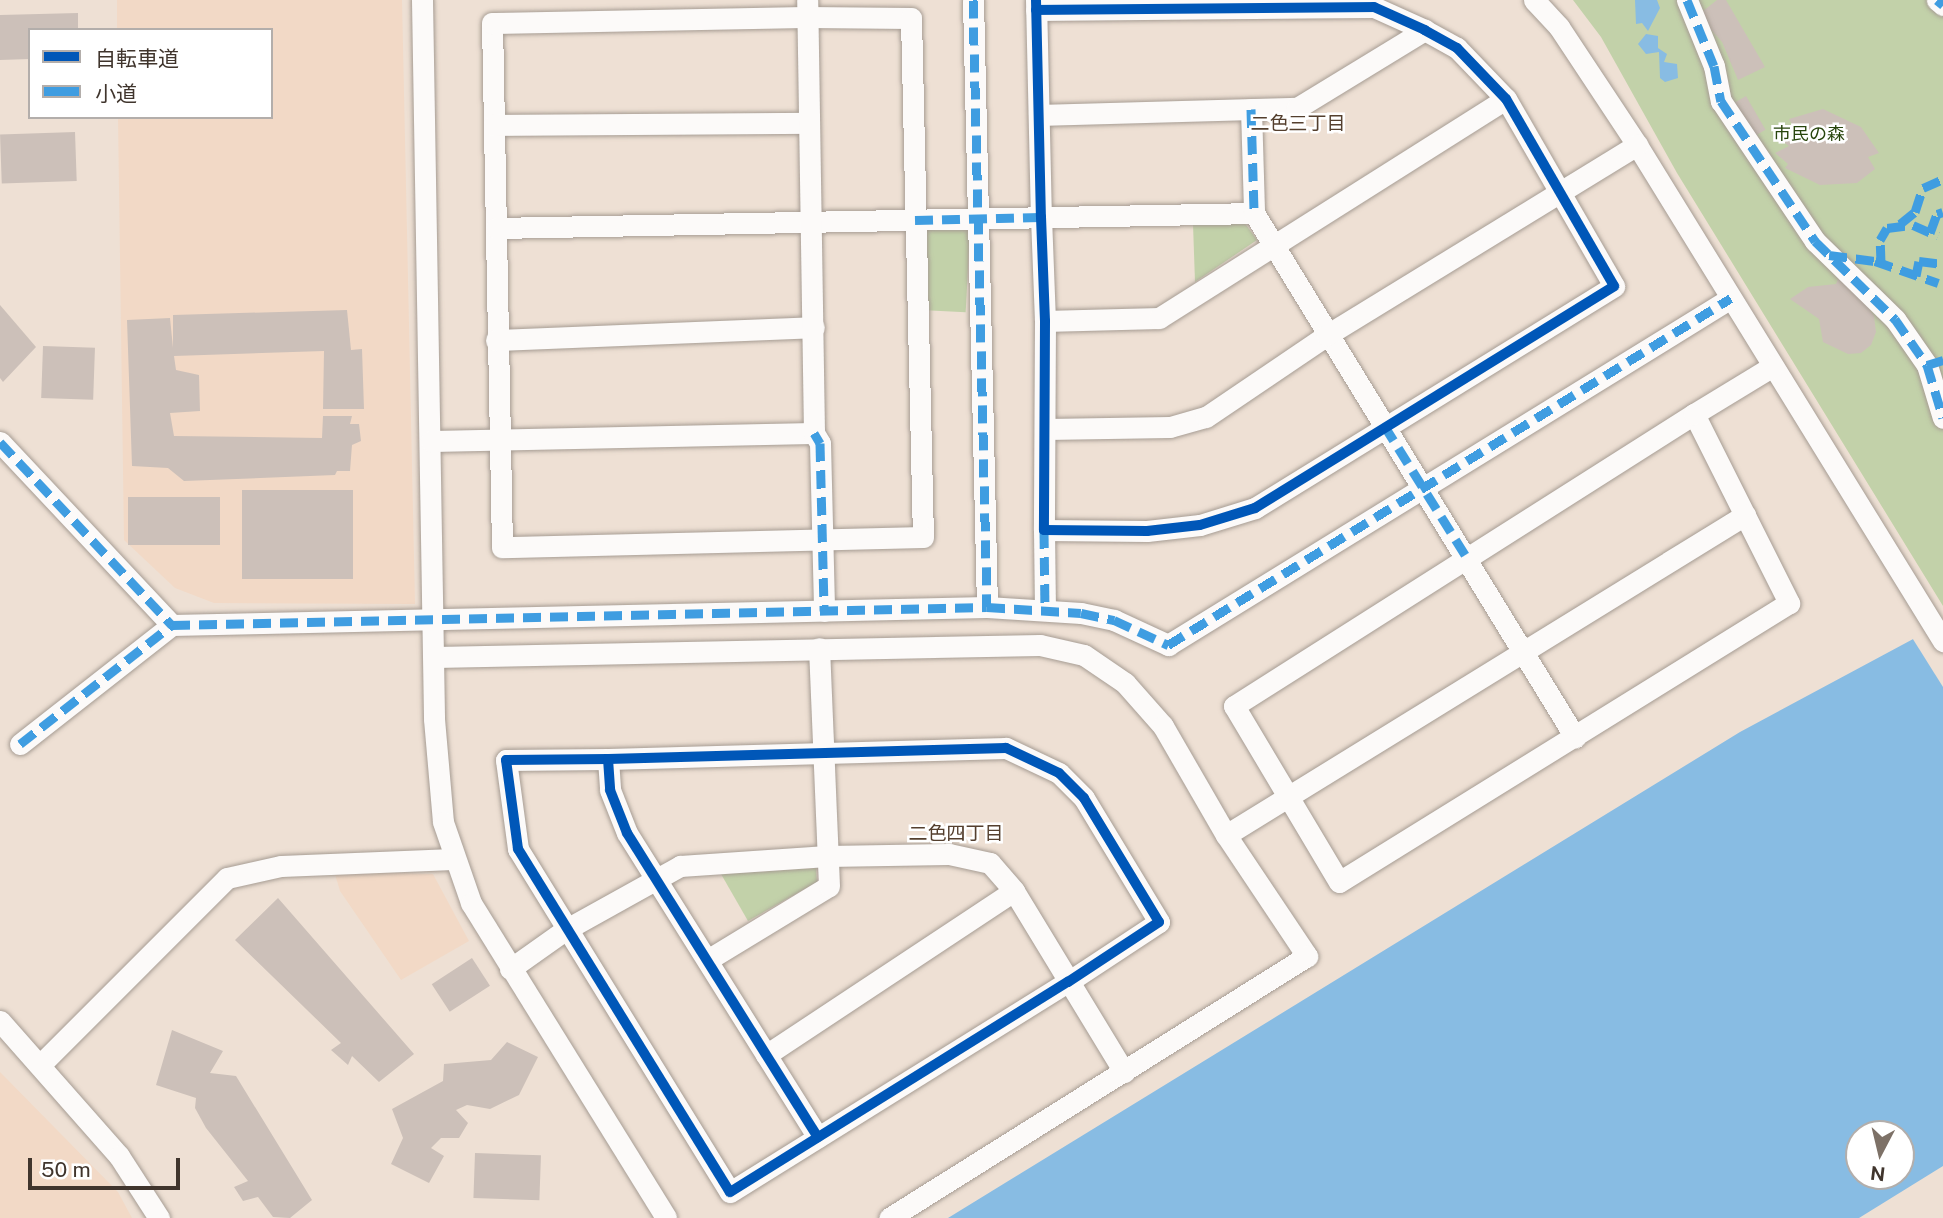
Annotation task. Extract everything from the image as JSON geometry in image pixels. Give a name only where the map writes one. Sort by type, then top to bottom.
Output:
[{"type":"street","points":[[422,0],[435,622],[434,719],[442,809],[453,859],[471,903],[666,1218]]},
{"type":"street","points":[[973,0],[987,607]]},
{"type":"street","points":[[1534,0],[1559,27],[1637,145],[1937,632]]},
{"type":"street","points":[[1687,0],[1714,66],[1721,101],[1815,241],[1895,319],[1935,363],[1943,418]]},
{"type":"street","points":[[1937,0],[1943,5]]},
{"type":"street","points":[[1044,530],[1147,531],[1200,525],[1255,508],[1384,425],[1614,286],[1562,190],[1506,99],[1457,48],[1374,7],[1036,5],[1045,321],[1046,429],[1044,530],[1045,609]]},
{"type":"street","points":[[807,8],[814,433],[820,443],[824,611]]},
{"type":"street","points":[[807,8],[911,18],[923,537],[502,547],[492,23],[807,8]]},
{"type":"street","points":[[1039,115],[1297,108],[1425,30]]},
{"type":"street","points":[[1045,321],[1159,318],[1506,99]]},
{"type":"street","points":[[1251,109],[1254,213],[1467,558],[1521,653],[1575,737]]},
{"type":"street","points":[[494,125],[808,123]]},
{"type":"street","points":[[1046,429],[1170,427],[1206,417],[1327,335],[1637,145]]},
{"type":"street","points":[[496,228],[1254,213]]},
{"type":"street","points":[[20,744],[172,625],[435,622],[987,607],[1045,609],[1114,620],[1168,645],[1731,298]]},
{"type":"street","points":[[496,340],[814,327]]},
{"type":"street","points":[[1694,414],[1789,603],[1339,882],[1234,706],[1694,414],[1773,366]]},
{"type":"street","points":[[431,441],[814,433]]},
{"type":"street","points":[[0,442],[172,625]]},
{"type":"street","points":[[1226,835],[1745,514]]},
{"type":"street","points":[[435,657],[1040,645],[1084,655],[1125,682],[1163,726],[1226,835],[1307,956],[889,1218]]},
{"type":"street","points":[[709,959],[829,886],[818,648]]},
{"type":"street","points":[[1006,748],[1059,773],[1084,799],[1159,922],[1068,982],[730,1192],[565,930],[518,849],[506,760],[825,754],[1006,748]]},
{"type":"street","points":[[608,759],[610,790],[627,833],[709,959],[818,1137]]},
{"type":"street","points":[[510,969],[565,930],[655,877],[680,866],[827,856],[949,854],[990,863],[1014,891],[1124,1072]]},
{"type":"street","points":[[41,1064],[227,878],[281,866],[453,859]]},
{"type":"street","points":[[766,1055],[1014,891]]},
{"type":"street","points":[[0,1021],[41,1064],[118,1156],[159,1218]]},
{"type":"shaded area","points":[[117,0],[402,0],[415,604],[214,603],[175,588],[124,540],[118,119],[273,119],[273,28],[117,28]]},
{"type":"shaded area","points":[[334,871],[433,874],[469,941],[401,980],[340,891]]},
{"type":"shaded area","points":[[0,1072],[118,1192],[132,1218],[0,1218]]},
{"type":"green space","name":"市民の森","points":[[1573,0],[1943,0],[1943,606],[1677,173],[1601,37]]},
{"type":"green space","points":[[1244,222],[1257,240],[1195,282],[1193,224]]},
{"type":"green space","points":[[925,228],[970,230],[966,312],[921,310]]},
{"type":"green space","points":[[816,868],[817,882],[748,921],[721,874]]},
{"type":"water","points":[[1635,0],[1657,0],[1660,8],[1648,31],[1642,23],[1636,24]]},
{"type":"water","points":[[1646,34],[1658,36],[1658,48],[1667,54],[1664,62],[1677,64],[1678,78],[1665,82],[1660,78],[1659,52],[1646,54],[1638,44]]},
{"type":"water","points":[[1943,623],[1943,1166],[1915,1183],[1915,1120],[1845,1120],[1845,1190],[1904,1190],[1859,1218],[948,1218],[1740,732]]},
{"type":"pier","points":[[1943,619],[1943,687],[1911,636]]},
{"type":"building","points":[[1717,0],[1726,0],[1765,67],[1738,80],[1722,42],[1698,15]]},
{"type":"building","points":[[78,13],[78,28],[28,28],[28,59],[0,60],[0,15]]},
{"type":"building","points":[[1746,96],[1766,130],[1754,136],[1735,102]]},
{"type":"building","points":[[1823,109],[1861,127],[1879,153],[1868,157],[1875,169],[1857,183],[1820,185],[1785,168],[1788,164],[1775,153],[1789,146],[1777,137],[1790,126],[1799,136],[1789,119]]},
{"type":"building","points":[[75,132],[77,181],[2,184],[0,135]]},
{"type":"building","points":[[1838,279],[1852,284],[1874,316],[1876,332],[1871,345],[1861,353],[1848,354],[1823,342],[1819,319],[1790,299],[1808,287],[1836,284]]},
{"type":"building","points":[[0,305],[36,347],[3,382],[0,378]]},
{"type":"building","points":[[347,310],[351,350],[362,349],[364,409],[323,409],[324,351],[174,356],[176,370],[199,375],[200,411],[170,413],[174,436],[322,438],[323,416],[352,416],[350,424],[359,424],[361,441],[352,445],[350,471],[337,471],[335,475],[184,481],[168,468],[132,466],[127,320],[170,318],[173,348],[173,315]]},
{"type":"building","points":[[43,346],[95,348],[93,400],[41,398]]},
{"type":"building","points":[[242,490],[353,490],[353,579],[242,579]]},
{"type":"building","points":[[128,497],[220,497],[220,545],[128,545]]},
{"type":"building","points":[[278,898],[414,1054],[379,1082],[352,1056],[348,1065],[331,1050],[341,1043],[235,940]]},
{"type":"building","points":[[472,958],[490,986],[450,1012],[432,984]]},
{"type":"building","points":[[172,1030],[223,1051],[210,1073],[236,1076],[312,1200],[290,1218],[273,1217],[258,1197],[243,1201],[234,1187],[248,1181],[206,1128],[195,1108],[196,1098],[156,1085]]},
{"type":"building","points":[[507,1042],[538,1057],[519,1095],[490,1109],[467,1105],[456,1110],[468,1123],[459,1138],[441,1138],[431,1148],[444,1156],[429,1183],[391,1164],[403,1138],[392,1109],[443,1081],[444,1064],[491,1060]]},
{"type":"building","points":[[475,1153],[541,1155],[539,1200],[473,1198]]},
{"type":"marked path","points":[[973,0],[987,607]]},
{"type":"marked path","points":[[1687,0],[1714,66],[1721,101],[1815,241],[1895,319],[1927,365],[1943,418]]},
{"type":"marked path","points":[[1937,0],[1943,5]]},
{"type":"marked path","points":[[1251,109],[1254,213]]},
{"type":"marked path","points":[[1900,224],[1915,212],[1923,188],[1943,179]]},
{"type":"marked path","points":[[1930,233],[1937,214],[1943,212]]},
{"type":"marked path","points":[[915,220],[1041,217]]},
{"type":"marked path","points":[[1881,263],[1880,240],[1887,228],[1913,225],[1938,236]]},
{"type":"marked path","points":[[1829,255],[1875,261],[1938,283]]},
{"type":"marked path","points":[[1916,276],[1919,261],[1943,264]]},
{"type":"marked path","points":[[20,744],[172,625],[987,607],[1081,613],[1114,620],[1168,645],[1731,298]]},
{"type":"marked path","points":[[1927,365],[1943,360]]},
{"type":"marked path","points":[[1384,425],[1467,558]]},
{"type":"marked path","points":[[814,433],[820,443],[824,611]]},
{"type":"marked path","points":[[0,442],[172,625]]},
{"type":"marked path","points":[[1044,530],[1045,609]]},
{"type":"cycle path","points":[[1036,0],[1041,217],[1045,321],[1044,530],[1147,531],[1200,525],[1255,508],[1614,286],[1506,99],[1457,48],[1425,30],[1374,7],[1036,10]]},
{"type":"cycle path","points":[[608,759],[506,760],[518,849],[730,1192],[1068,982],[1159,922],[1084,798],[1059,773],[1006,748],[608,759],[610,790],[627,833],[818,1137]]},
{"type":"district","name":"二色三丁目","points":[[1298,124]]},
{"type":"district","name":"二色四丁目","points":[[956,834]]}]
